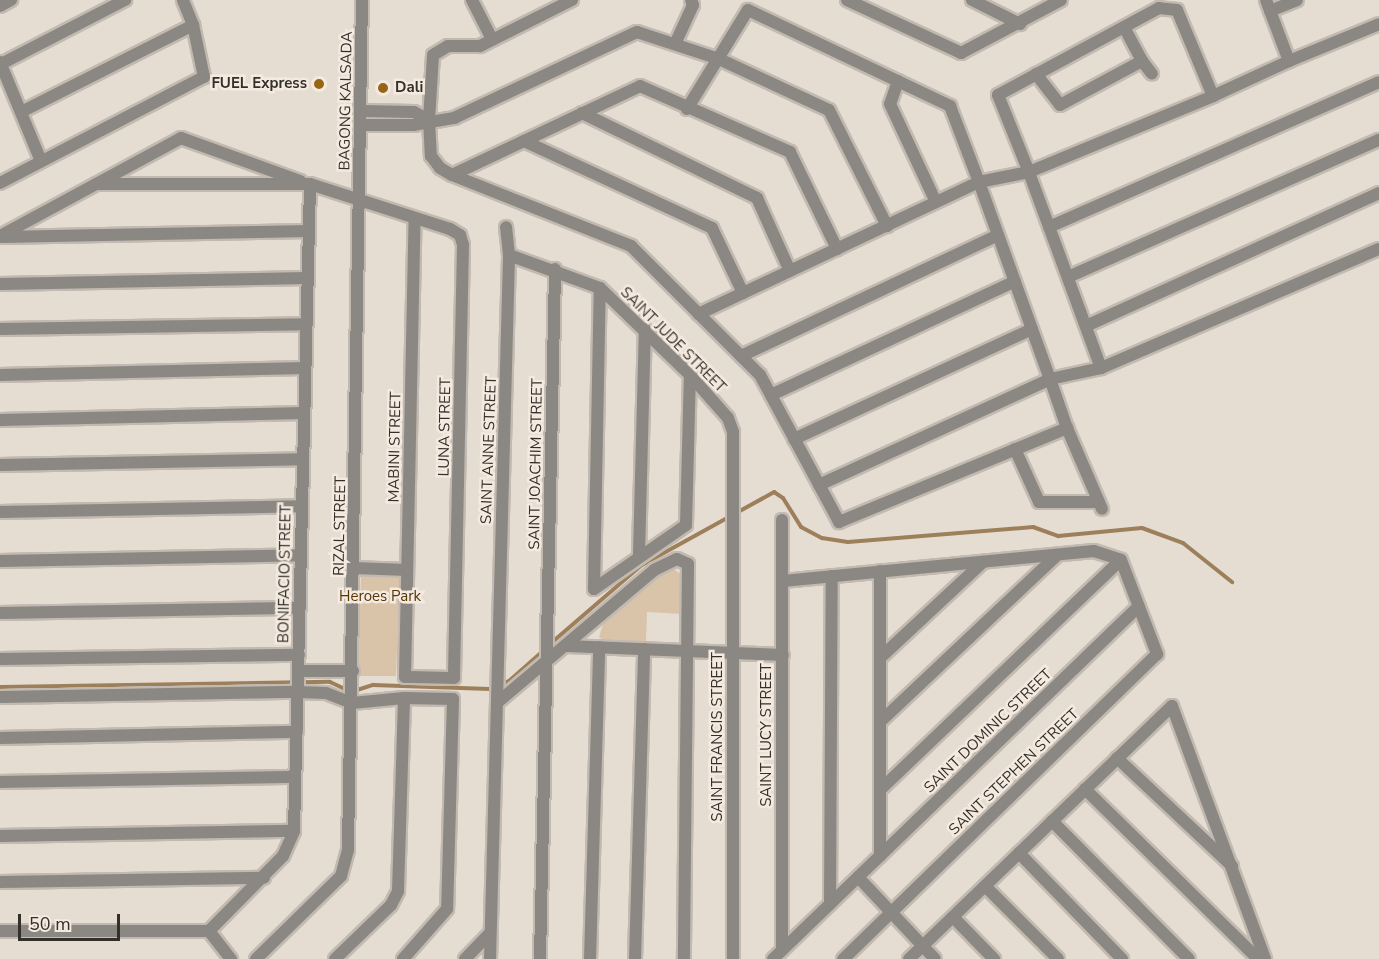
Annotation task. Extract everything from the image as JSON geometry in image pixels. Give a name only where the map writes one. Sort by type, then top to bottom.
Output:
[{"type":"street","points":[[0,6],[11,0]]},
{"type":"street","points":[[41,161],[0,63],[125,0]]},
{"type":"street","points":[[0,183],[204,77],[193,25],[183,0]]},
{"type":"street","name":"BAGONG KALSADA","points":[[359,202],[362,0]]},
{"type":"street","points":[[472,0],[492,39]]},
{"type":"street","points":[[572,0],[474,48],[448,46],[433,55],[429,120],[431,156],[440,168],[452,175],[632,246],[760,375],[839,522],[1068,428]]},
{"type":"street","points":[[675,44],[693,5],[691,0]]},
{"type":"street","points":[[847,0],[961,53],[1020,24],[1061,0]]},
{"type":"street","points":[[972,0],[1020,24]]},
{"type":"street","points":[[1289,61],[1268,5],[1297,0]]},
{"type":"street","points":[[1101,368],[1029,172],[998,95],[1159,8],[1177,9],[1213,96]]},
{"type":"street","points":[[687,109],[748,10],[950,106],[1068,428],[1101,505],[1039,502],[1015,449]]},
{"type":"street","points":[[699,314],[979,182],[1029,172],[1379,24]]},
{"type":"street","points":[[21,112],[193,25]]},
{"type":"street","points":[[1124,27],[1142,61],[1152,74]]},
{"type":"street","points":[[361,125],[413,125],[429,120],[454,118],[637,32],[719,59],[829,110],[887,226]]},
{"type":"street","points":[[1036,74],[1060,105],[1142,61]]},
{"type":"street","points":[[898,81],[890,104],[936,202]]},
{"type":"street","points":[[1049,227],[1379,82]]},
{"type":"street","points":[[452,175],[640,86],[687,109],[790,152],[837,249]]},
{"type":"street","points":[[361,111],[414,112],[429,120]]},
{"type":"street","points":[[582,113],[757,198],[790,271]]},
{"type":"street","name":"LUNA STREET","points":[[0,237],[181,138],[359,202],[450,229],[460,235],[463,245],[454,678],[405,677]]},
{"type":"street","points":[[1068,277],[1379,140]]},
{"type":"street","points":[[524,141],[712,228],[744,293]]},
{"type":"street","points":[[96,184],[310,184]]},
{"type":"street","name":"BONIFACIO STREET","points":[[209,931],[264,878],[290,846],[294,831],[310,184]]},
{"type":"street","points":[[1086,326],[1379,193]]},
{"type":"street","name":"RIZAL STREET","points":[[256,959],[343,870],[348,850],[353,677],[359,202]]},
{"type":"street","name":"MABINI STREET","points":[[405,677],[415,218]]},
{"type":"street","name":"SAINT ANNE STREET","points":[[489,959],[509,255],[506,226]]},
{"type":"street","points":[[0,237],[309,231]]},
{"type":"street","points":[[741,356],[998,235]]},
{"type":"street","points":[[819,485],[1050,379],[1101,368],[1379,249]]},
{"type":"street","name":"SAINT JUDE STREET","points":[[509,255],[555,269],[600,288],[645,328],[728,418],[733,432],[733,512]]},
{"type":"street","name":"SAINT JOACHIM STREET","points":[[540,959],[549,635],[555,269]]},
{"type":"street","points":[[0,284],[308,278]]},
{"type":"street","points":[[771,395],[1015,281]]},
{"type":"street","points":[[600,288],[594,589],[639,554],[686,525],[690,375]]},
{"type":"street","points":[[0,329],[306,324]]},
{"type":"street","points":[[639,554],[645,328]]},
{"type":"street","points":[[794,439],[1032,329]]},
{"type":"street","points":[[0,375],[305,368]]},
{"type":"street","points":[[0,420],[304,413]]},
{"type":"street","points":[[0,465],[303,459]]},
{"type":"street","points":[[0,512],[302,506]]},
{"type":"street","name":"SAINT FRANCIS STREET","points":[[733,512],[733,959]]},
{"type":"street","name":"SAINT LUCY STREET","points":[[778,955],[783,655],[782,520]]},
{"type":"street","points":[[783,581],[1094,551],[1121,560]]},
{"type":"street","points":[[0,561],[301,555]]},
{"type":"street","points":[[880,722],[1057,555]]},
{"type":"street","points":[[498,698],[548,658],[567,646],[654,570],[677,559],[688,564],[689,651],[684,959]]},
{"type":"street","points":[[1121,560],[1139,606]]},
{"type":"street","points":[[880,790],[1121,560]]},
{"type":"street","points":[[880,657],[983,562]]},
{"type":"street","points":[[354,568],[407,570]]},
{"type":"street","points":[[880,571],[880,856]]},
{"type":"street","points":[[830,904],[832,576]]},
{"type":"street","name":"SAINT STEPHEN STREET","points":[[843,959],[1157,654],[1139,606]]},
{"type":"street","name":"SAINT DOMINIC STREET","points":[[778,955],[1139,606]]},
{"type":"street","points":[[0,613],[300,608]]},
{"type":"street","points":[[567,646],[783,655]]},
{"type":"street","points":[[590,959],[599,647]]},
{"type":"street","points":[[635,959],[644,649]]},
{"type":"street","points":[[0,659],[298,655]]},
{"type":"street","points":[[0,697],[353,677]]},
{"type":"street","points":[[298,681],[352,701],[404,698],[453,699],[447,909],[404,959]]},
{"type":"street","points":[[335,959],[391,905],[398,891],[404,698]]},
{"type":"street","points":[[909,959],[1172,706],[1235,869],[1265,959]]},
{"type":"street","points":[[0,738],[297,732]]},
{"type":"street","points":[[1117,758],[1235,869]]},
{"type":"street","points":[[0,782],[295,777]]},
{"type":"street","points":[[1085,789],[1258,959]]},
{"type":"street","points":[[1052,821],[1189,959]]},
{"type":"street","points":[[0,836],[294,831]]},
{"type":"street","points":[[1019,853],[1122,959]]},
{"type":"street","points":[[858,877],[935,959]]},
{"type":"street","points":[[0,882],[264,878]]},
{"type":"street","points":[[985,885],[1058,959]]},
{"type":"street","points":[[953,917],[994,959]]},
{"type":"street","points":[[0,931],[209,931],[231,959]]},
{"type":"street","points":[[465,959],[490,933]]},
{"type":"green space","points":[[670,567],[681,574],[681,614],[647,612],[646,641],[605,641],[599,637],[603,624]]},
{"type":"green space","name":"Heroes Park","points":[[361,576],[400,578],[396,676],[358,676]]},
{"type":"waterway","points":[[550,644],[642,565],[774,492],[783,498],[801,527],[822,538],[848,542],[1033,527],[1058,536],[1142,528],[1183,543],[1232,582]]},
{"type":"waterway","points":[[354,691],[373,685],[490,689],[509,681],[543,651]]},
{"type":"waterway","points":[[0,687],[330,682],[347,690]]},
{"type":"place","name":"FUEL Express","points":[[319,84]]},
{"type":"place","name":"Dali","points":[[383,88]]}]
